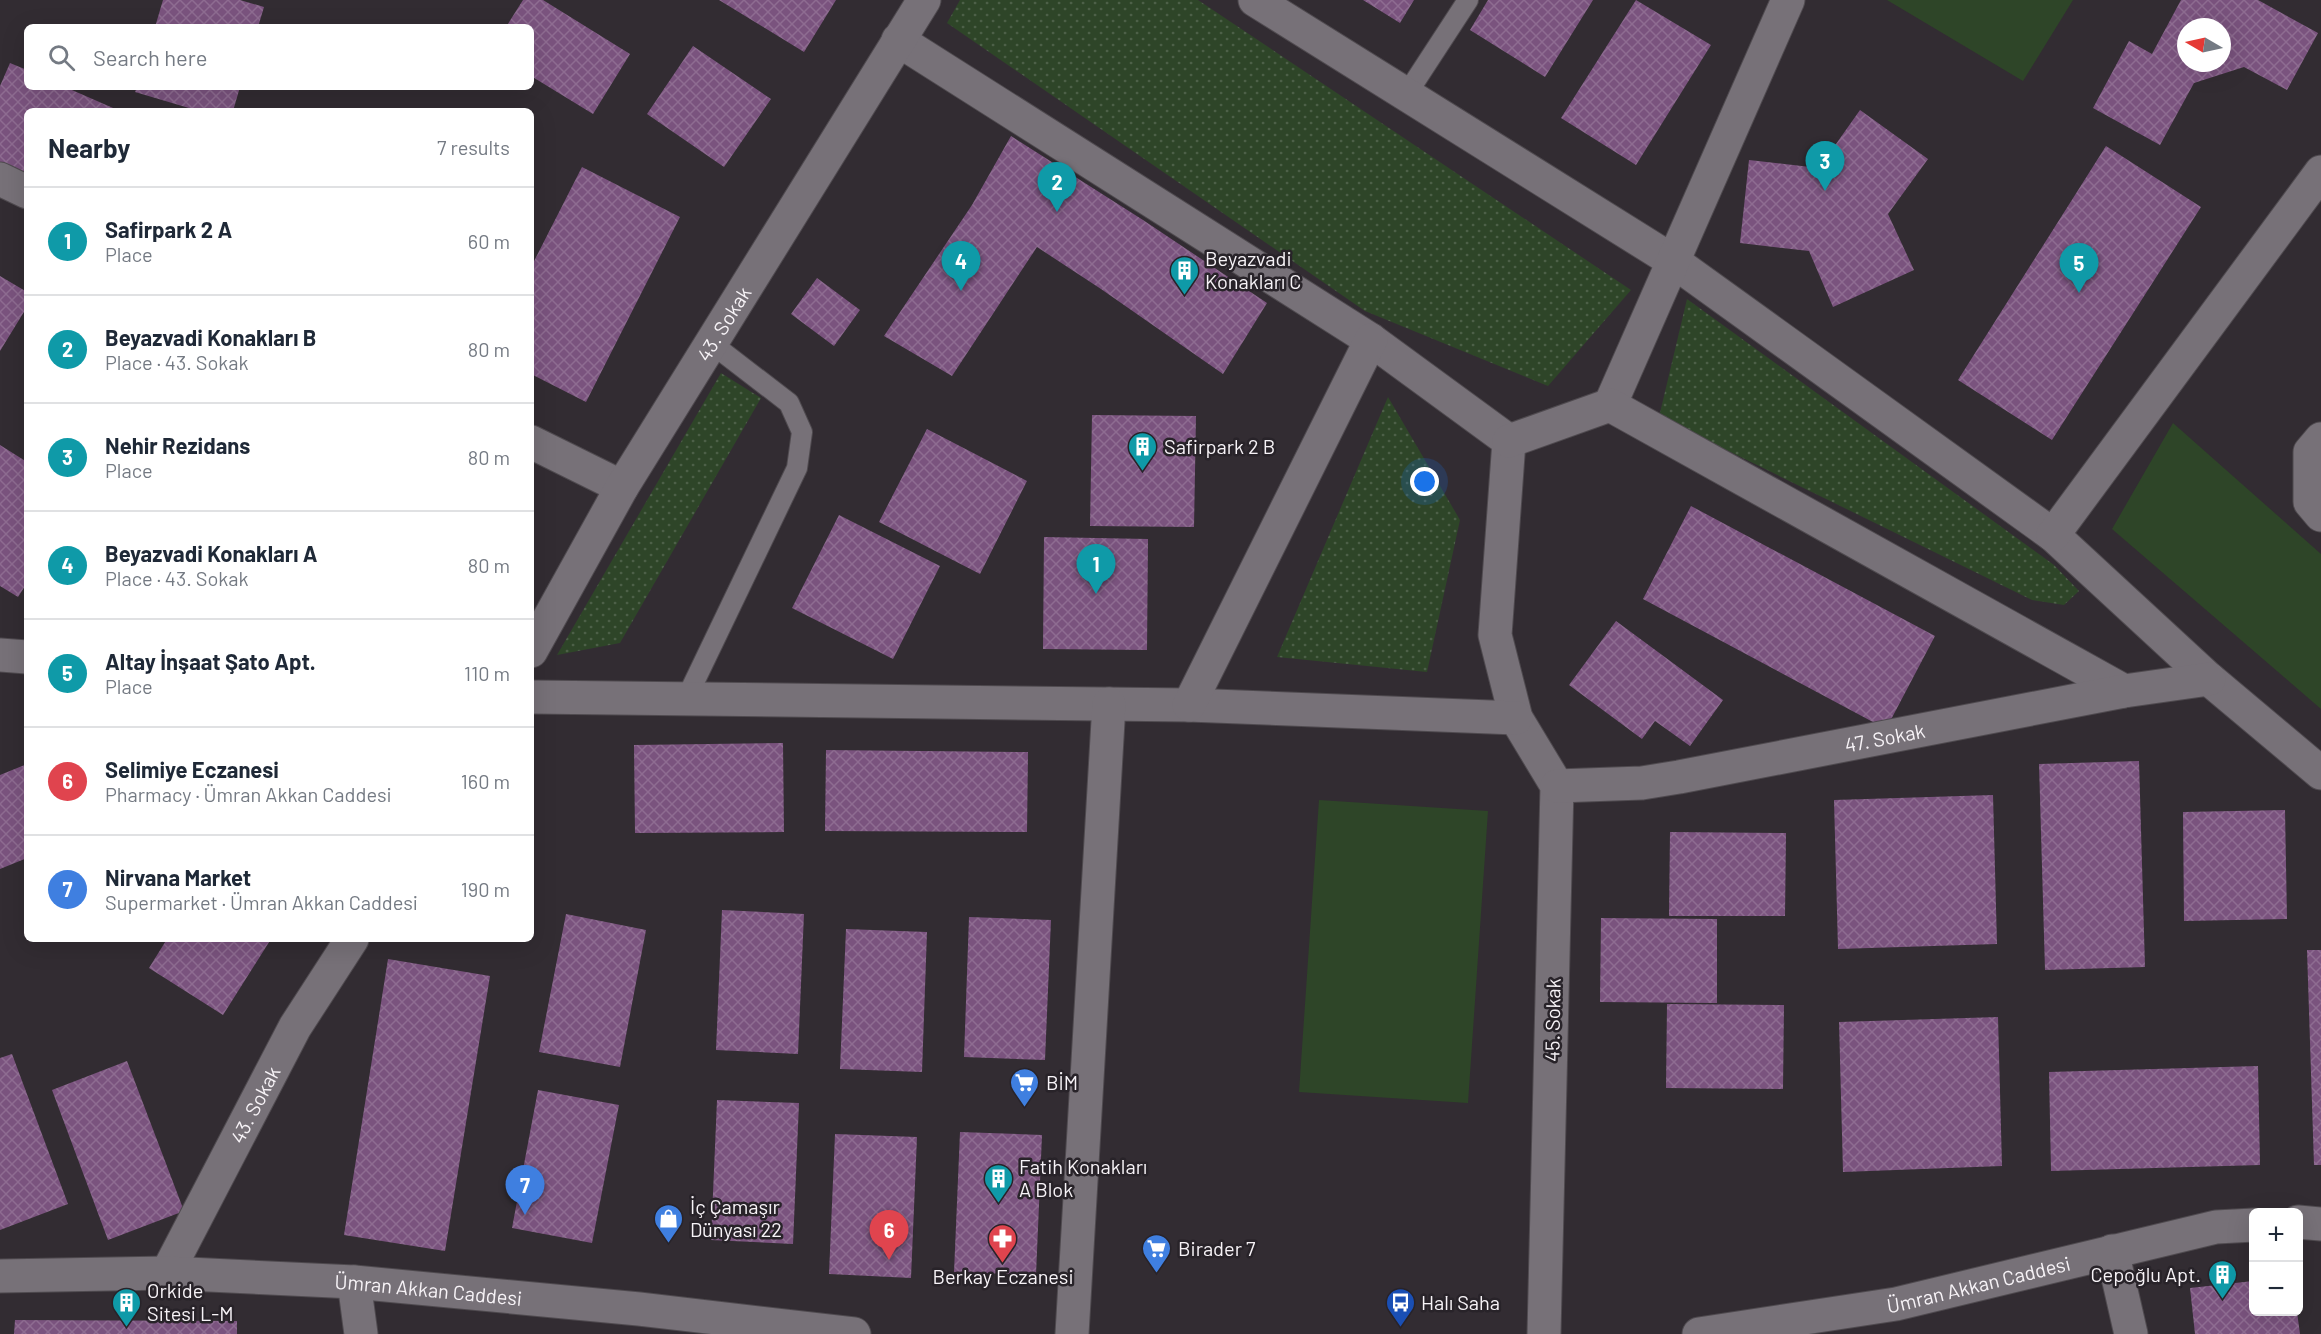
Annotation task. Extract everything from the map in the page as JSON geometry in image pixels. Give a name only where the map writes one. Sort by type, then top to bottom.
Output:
[{"type":"street","points":[[1255,0],[1673,261],[2053,535],[2209,679],[2321,773]]},
{"type":"street","points":[[1509,441],[1610,405],[1788,0]]},
{"type":"street","name":"43. Sokak","points":[[534,646],[622,487],[923,1]]},
{"type":"street","points":[[898,40],[1371,340],[1509,441]]},
{"type":"street","points":[[2053,535],[2321,172]]},
{"type":"street","points":[[0,179],[24,191]]},
{"type":"street","points":[[1189,705],[1371,340]]},
{"type":"street","points":[[1610,405],[2124,691]]},
{"type":"street","points":[[2321,439],[2310,452],[2310,502],[2321,515]]},
{"type":"street","points":[[1509,441],[1496,635],[1516,718],[1557,786]]},
{"type":"street","points":[[534,443],[622,487]]},
{"type":"street","points":[[0,655],[24,657]]},
{"type":"street","name":"47. Sokak","points":[[1557,786],[1642,783],[2124,691],[2209,679]]},
{"type":"street","points":[[534,697],[1189,705],[1516,718]]},
{"type":"street","points":[[1072,1334],[1109,704]]},
{"type":"street","name":"45. Sokak","points":[[1544,1334],[1557,786]]},
{"type":"street","name":"43. Sokak","points":[[167,1273],[295,1028],[350,942]]},
{"type":"street","points":[[2303,1222],[2321,1224]]},
{"type":"street","name":"Ümran Akkan Caddesi","points":[[1700,1334],[1896,1304],[2216,1227],[2249,1225]]},
{"type":"street","points":[[2112,1251],[2131,1334]]},
{"type":"street","name":"Ümran Akkan Caddesi","points":[[0,1276],[167,1273],[354,1282],[639,1309],[854,1334]]},
{"type":"street","points":[[354,1282],[361,1334]]},
{"type":"lane","points":[[1406,95],[1468,0]]},
{"type":"lane","points":[[686,699],[796,468],[802,432],[789,403],[711,343]]},
{"type":"green space","points":[[960,0],[1198,0],[1631,290],[1548,386],[1365,311],[947,23]]},
{"type":"green space","points":[[1887,0],[2073,0],[2023,81]]},
{"type":"green space","points":[[1687,299],[2054,565],[2079,591],[2064,605],[2032,600],[1659,417]]},
{"type":"green space","points":[[721,373],[761,398],[620,643],[557,655]]},
{"type":"green space","points":[[1388,397],[1460,520],[1427,672],[1277,657]]},
{"type":"green space","points":[[2173,423],[2321,554],[2321,709],[2112,529]]},
{"type":"green space","points":[[1319,800],[1488,811],[1468,1103],[1299,1092]]},
{"type":"building","points":[[163,0],[240,0],[264,7],[259,24],[156,24]]},
{"type":"building","points":[[523,0],[543,0],[630,54],[593,114],[534,78],[534,24],[508,24]]},
{"type":"building","points":[[719,0],[836,0],[804,52]]},
{"type":"building","points":[[1363,0],[1414,0],[1400,23]]},
{"type":"building","points":[[1488,0],[1593,0],[1545,77],[1470,30]]},
{"type":"building","points":[[1636,0],[1711,45],[1636,165],[1561,118]]},
{"type":"building","points":[[2181,0],[2258,0],[2318,33],[2287,90],[2244,67],[2231,71],[2231,18],[2177,18],[2177,72],[2228,72],[2194,83],[2160,145],[2093,108],[2129,41],[2152,54]]},
{"type":"building","points":[[693,46],[771,99],[724,167],[647,114]]},
{"type":"building","points":[[10,63],[24,69],[24,90],[72,90],[113,108],[24,108],[24,177],[0,166],[0,86]]},
{"type":"building","points":[[136,90],[239,90],[234,108],[189,108],[135,92]]},
{"type":"building","points":[[1860,110],[1928,159],[1888,214],[1914,270],[1833,307],[1809,251],[1740,243],[1749,160],[1819,168]]},
{"type":"building","points":[[1011,136],[1267,303],[1223,374],[1037,247],[952,376],[884,336],[972,205]]},
{"type":"building","points":[[2106,146],[2201,207],[2052,440],[1958,380]]},
{"type":"building","points":[[582,167],[680,217],[586,402],[534,376],[534,261]]},
{"type":"building","points":[[0,276],[24,290],[24,312],[0,351]]},
{"type":"building","points":[[817,278],[860,310],[834,346],[791,314]]},
{"type":"building","name":"Safirpark 2 B","points":[[1092,415],[1196,416],[1194,527],[1090,526]]},
{"type":"building","points":[[927,429],[1027,481],[980,574],[879,522]]},
{"type":"building","points":[[0,445],[24,460],[24,588],[18,597],[0,586]]},
{"type":"building","points":[[1691,506],[1935,636],[1886,729],[1643,599]]},
{"type":"building","points":[[839,515],[940,566],[893,659],[792,608]]},
{"type":"building","points":[[1044,537],[1148,539],[1147,650],[1043,649]]},
{"type":"building","points":[[1616,621],[1723,700],[1690,746],[1655,721],[1642,739],[1569,685]]},
{"type":"building","points":[[783,743],[784,832],[635,833],[634,745]]},
{"type":"building","points":[[826,750],[1028,752],[1027,832],[825,831]]},
{"type":"building","points":[[2139,761],[2145,967],[2045,970],[2039,764]]},
{"type":"building","points":[[24,765],[24,859],[0,869],[0,775]]},
{"type":"building","points":[[1993,795],[1997,944],[1838,949],[1834,800]]},
{"type":"building","points":[[2285,810],[2287,919],[2184,921],[2183,812]]},
{"type":"building","points":[[1670,832],[1786,833],[1785,916],[1669,916]]},
{"type":"building","points":[[722,910],[804,914],[798,1054],[716,1050]]},
{"type":"building","points":[[566,914],[646,930],[620,1067],[539,1052]]},
{"type":"building","points":[[969,917],[1051,920],[1045,1060],[964,1057]]},
{"type":"building","points":[[1601,918],[1717,919],[1717,1003],[1600,1002]]},
{"type":"building","points":[[846,929],[927,932],[922,1072],[840,1069]]},
{"type":"building","points":[[165,942],[269,942],[223,1015],[149,968]]},
{"type":"building","points":[[2307,950],[2321,950],[2321,1165],[2314,1165]]},
{"type":"building","points":[[388,959],[490,976],[445,1251],[344,1235]]},
{"type":"building","points":[[1667,1004],[1784,1005],[1783,1089],[1666,1088]]},
{"type":"building","points":[[1998,1017],[2002,1166],[1843,1172],[1839,1022]]},
{"type":"building","points":[[12,1054],[68,1204],[0,1230],[0,1058]]},
{"type":"building","points":[[127,1061],[184,1211],[108,1240],[52,1090]]},
{"type":"building","points":[[2258,1066],[2260,1165],[2051,1171],[2049,1072]]},
{"type":"building","points":[[538,1090],[619,1105],[592,1243],[512,1228]]},
{"type":"building","points":[[717,1100],[799,1103],[793,1244],[711,1240]]},
{"type":"building","name":"Fatih Konakları A Blok","points":[[960,1132],[1042,1135],[1036,1275],[954,1272]]},
{"type":"building","points":[[835,1134],[917,1137],[911,1278],[829,1274]]},
{"type":"building","name":"Cepoğlu Apt.","points":[[2249,1281],[2249,1316],[2298,1316],[2300,1334],[2195,1334],[2190,1288]]},
{"type":"building","name":"Orkide Sitesi L-M","points":[[15,1320],[237,1321],[237,1334],[14,1334]]},
{"type":"place","name":"Nehir Rezidans","points":[[1825,191]]},
{"type":"place","name":"Beyazvadi Konakları B","points":[[1057,212]]},
{"type":"place","name":"Beyazvadi Konakları A","points":[[961,291]]},
{"type":"place","name":"Altay İnşaat Şato Apt.","points":[[2079,293]]},
{"type":"place","name":"Beyazvadi Konakları C","points":[[1184,296]]},
{"type":"place","name":"Safirpark 2 B","points":[[1143,472]]},
{"type":"place","name":"Safirpark 2 A","points":[[1096,594]]},
{"type":"place","name":"BİM","points":[[1025,1108]]},
{"type":"place","name":"Fatih Konakları A Blok","points":[[998,1204]]},
{"type":"place","name":"Nirvana Market","points":[[525,1215]]},
{"type":"place","name":"İç Çamaşır Dünyası 22","points":[[669,1244]]},
{"type":"place","name":"Selimiye Eczanesi","points":[[889,1260]]},
{"type":"place","name":"Berkay Eczanesi","points":[[1003,1264]]},
{"type":"place","name":"Birader 7","points":[[1157,1274]]},
{"type":"place","name":"Cepoğlu Apt.","points":[[2222,1300]]},
{"type":"place","name":"Orkide Sitesi L-M","points":[[126,1328]]},
{"type":"place","name":"Halı Saha","points":[[1400,1328]]}]
